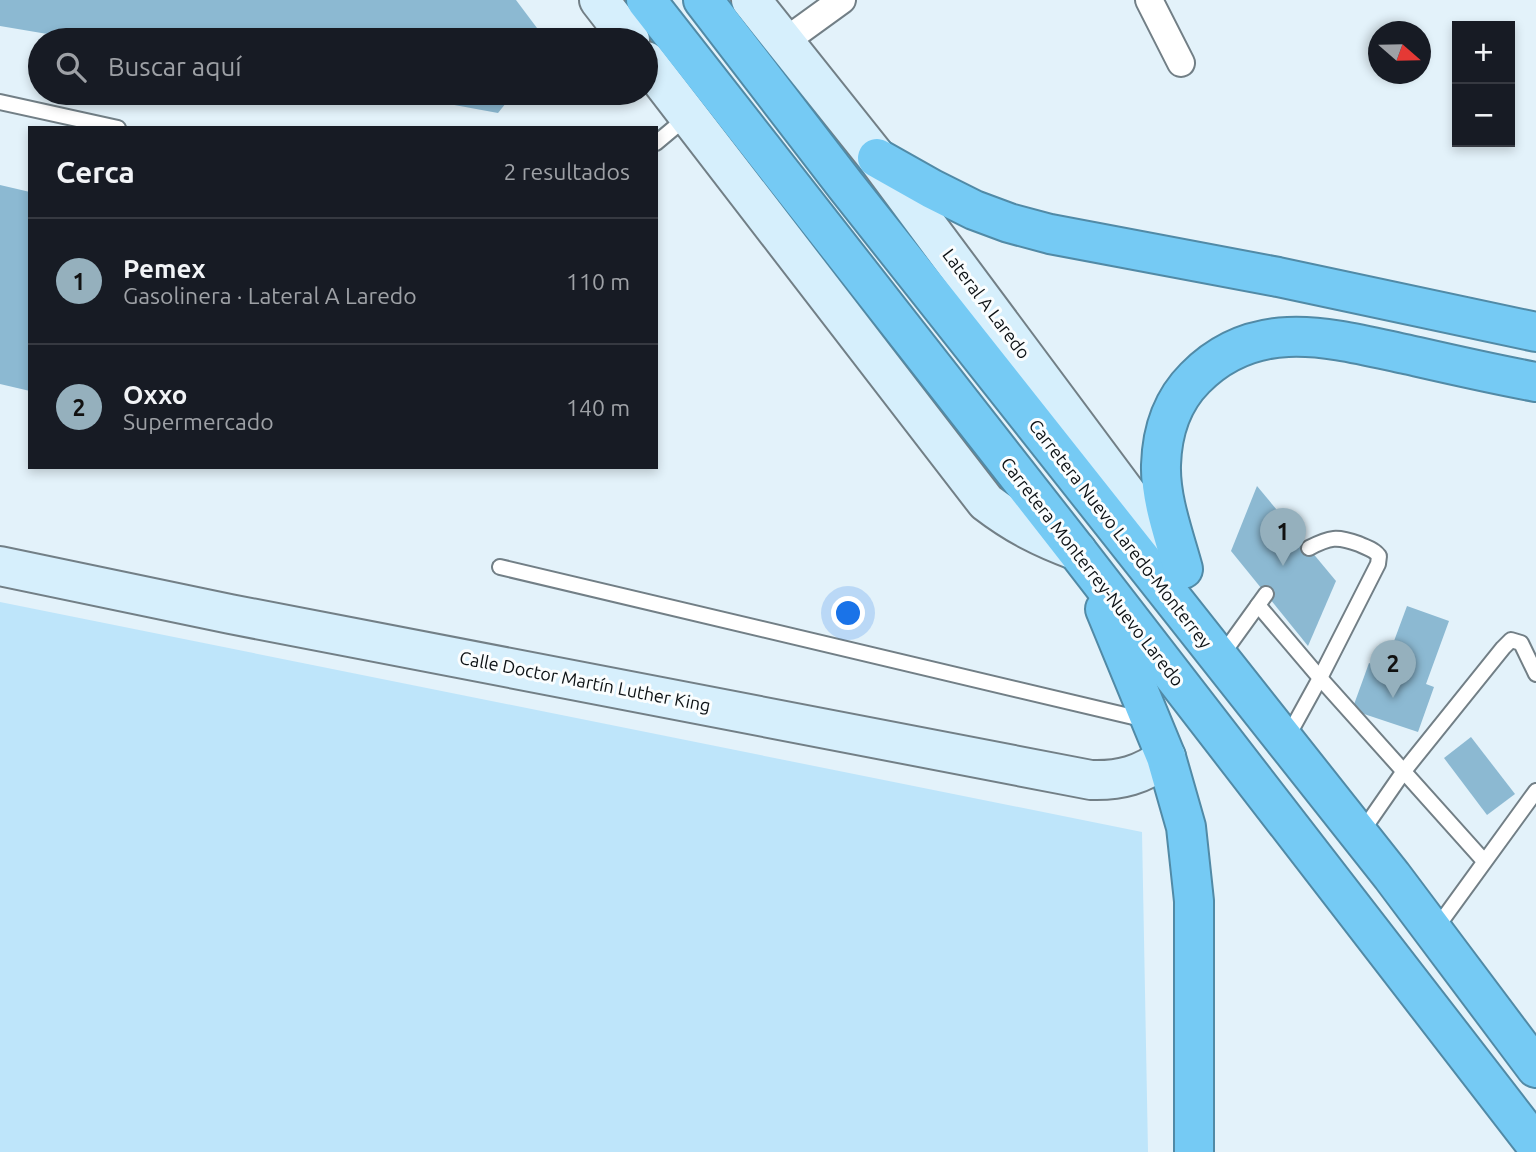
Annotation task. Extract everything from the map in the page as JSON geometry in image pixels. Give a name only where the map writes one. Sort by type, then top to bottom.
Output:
[{"type":"highway","name":"Carretera Monterrey-Nuevo Laredo","points":[[646,0],[1536,1146]]},
{"type":"highway","name":"Carretera Nuevo Laredo-Monterrey","points":[[704,0],[846,186],[1360,835],[1536,1068]]},
{"type":"highway","points":[[877,158],[974,209],[1009,223],[1050,234],[1278,277],[1536,332]]},
{"type":"highway","points":[[1183,569],[1164,496],[1161,467],[1167,424],[1184,389],[1207,365],[1237,347],[1272,337],[1305,336],[1339,340],[1536,382]]},
{"type":"highway","points":[[1081,557],[1166,757],[1186,827],[1194,901],[1194,1152]]},
{"type":"street","points":[[599,0],[621,28]]},
{"type":"street","name":"Lateral A Laredo","points":[[751,0],[877,158],[1183,569]]},
{"type":"street","points":[[784,42],[842,0]]},
{"type":"street","points":[[1149,0],[1181,63]]},
{"type":"street","points":[[658,77],[986,502],[1012,522],[1081,557]]},
{"type":"street","name":"Calle Doctor Martín Luther King","points":[[0,566],[230,614],[1091,779],[1109,781],[1126,778],[1152,768],[1166,757]]},
{"type":"street","points":[[1183,569],[1189,622]]},
{"type":"lane","points":[[0,102],[109,126]]},
{"type":"lane","points":[[658,141],[688,116]]},
{"type":"lane","points":[[1285,741],[1378,564],[1379,556],[1375,551],[1341,538],[1325,539],[1309,548]]},
{"type":"lane","points":[[500,567],[1151,721]]},
{"type":"lane","points":[[1219,659],[1262,599],[1320,678],[1484,861]]},
{"type":"lane","points":[[1360,835],[1404,771],[1511,640],[1521,643],[1536,674]]},
{"type":"lane","points":[[1434,932],[1536,791]]},
{"type":"shaded area","points":[[0,602],[1142,832],[1148,1152],[0,1152]]},
{"type":"building","points":[[0,0],[516,0],[537,28],[28,28],[28,31],[0,26]]},
{"type":"building","points":[[454,105],[504,105],[498,113]]},
{"type":"building","points":[[0,185],[28,192],[28,391],[0,384]]},
{"type":"building","points":[[1257,486],[1336,581],[1308,646],[1231,551]]},
{"type":"building","points":[[1407,606],[1449,621],[1426,684],[1434,687],[1418,732],[1352,710],[1369,663],[1384,668]]},
{"type":"building","points":[[1471,737],[1515,794],[1487,815],[1444,758]]},
{"type":"place","name":"Pemex","points":[[1283,566]]},
{"type":"place","name":"Oxxo","points":[[1393,698]]}]
